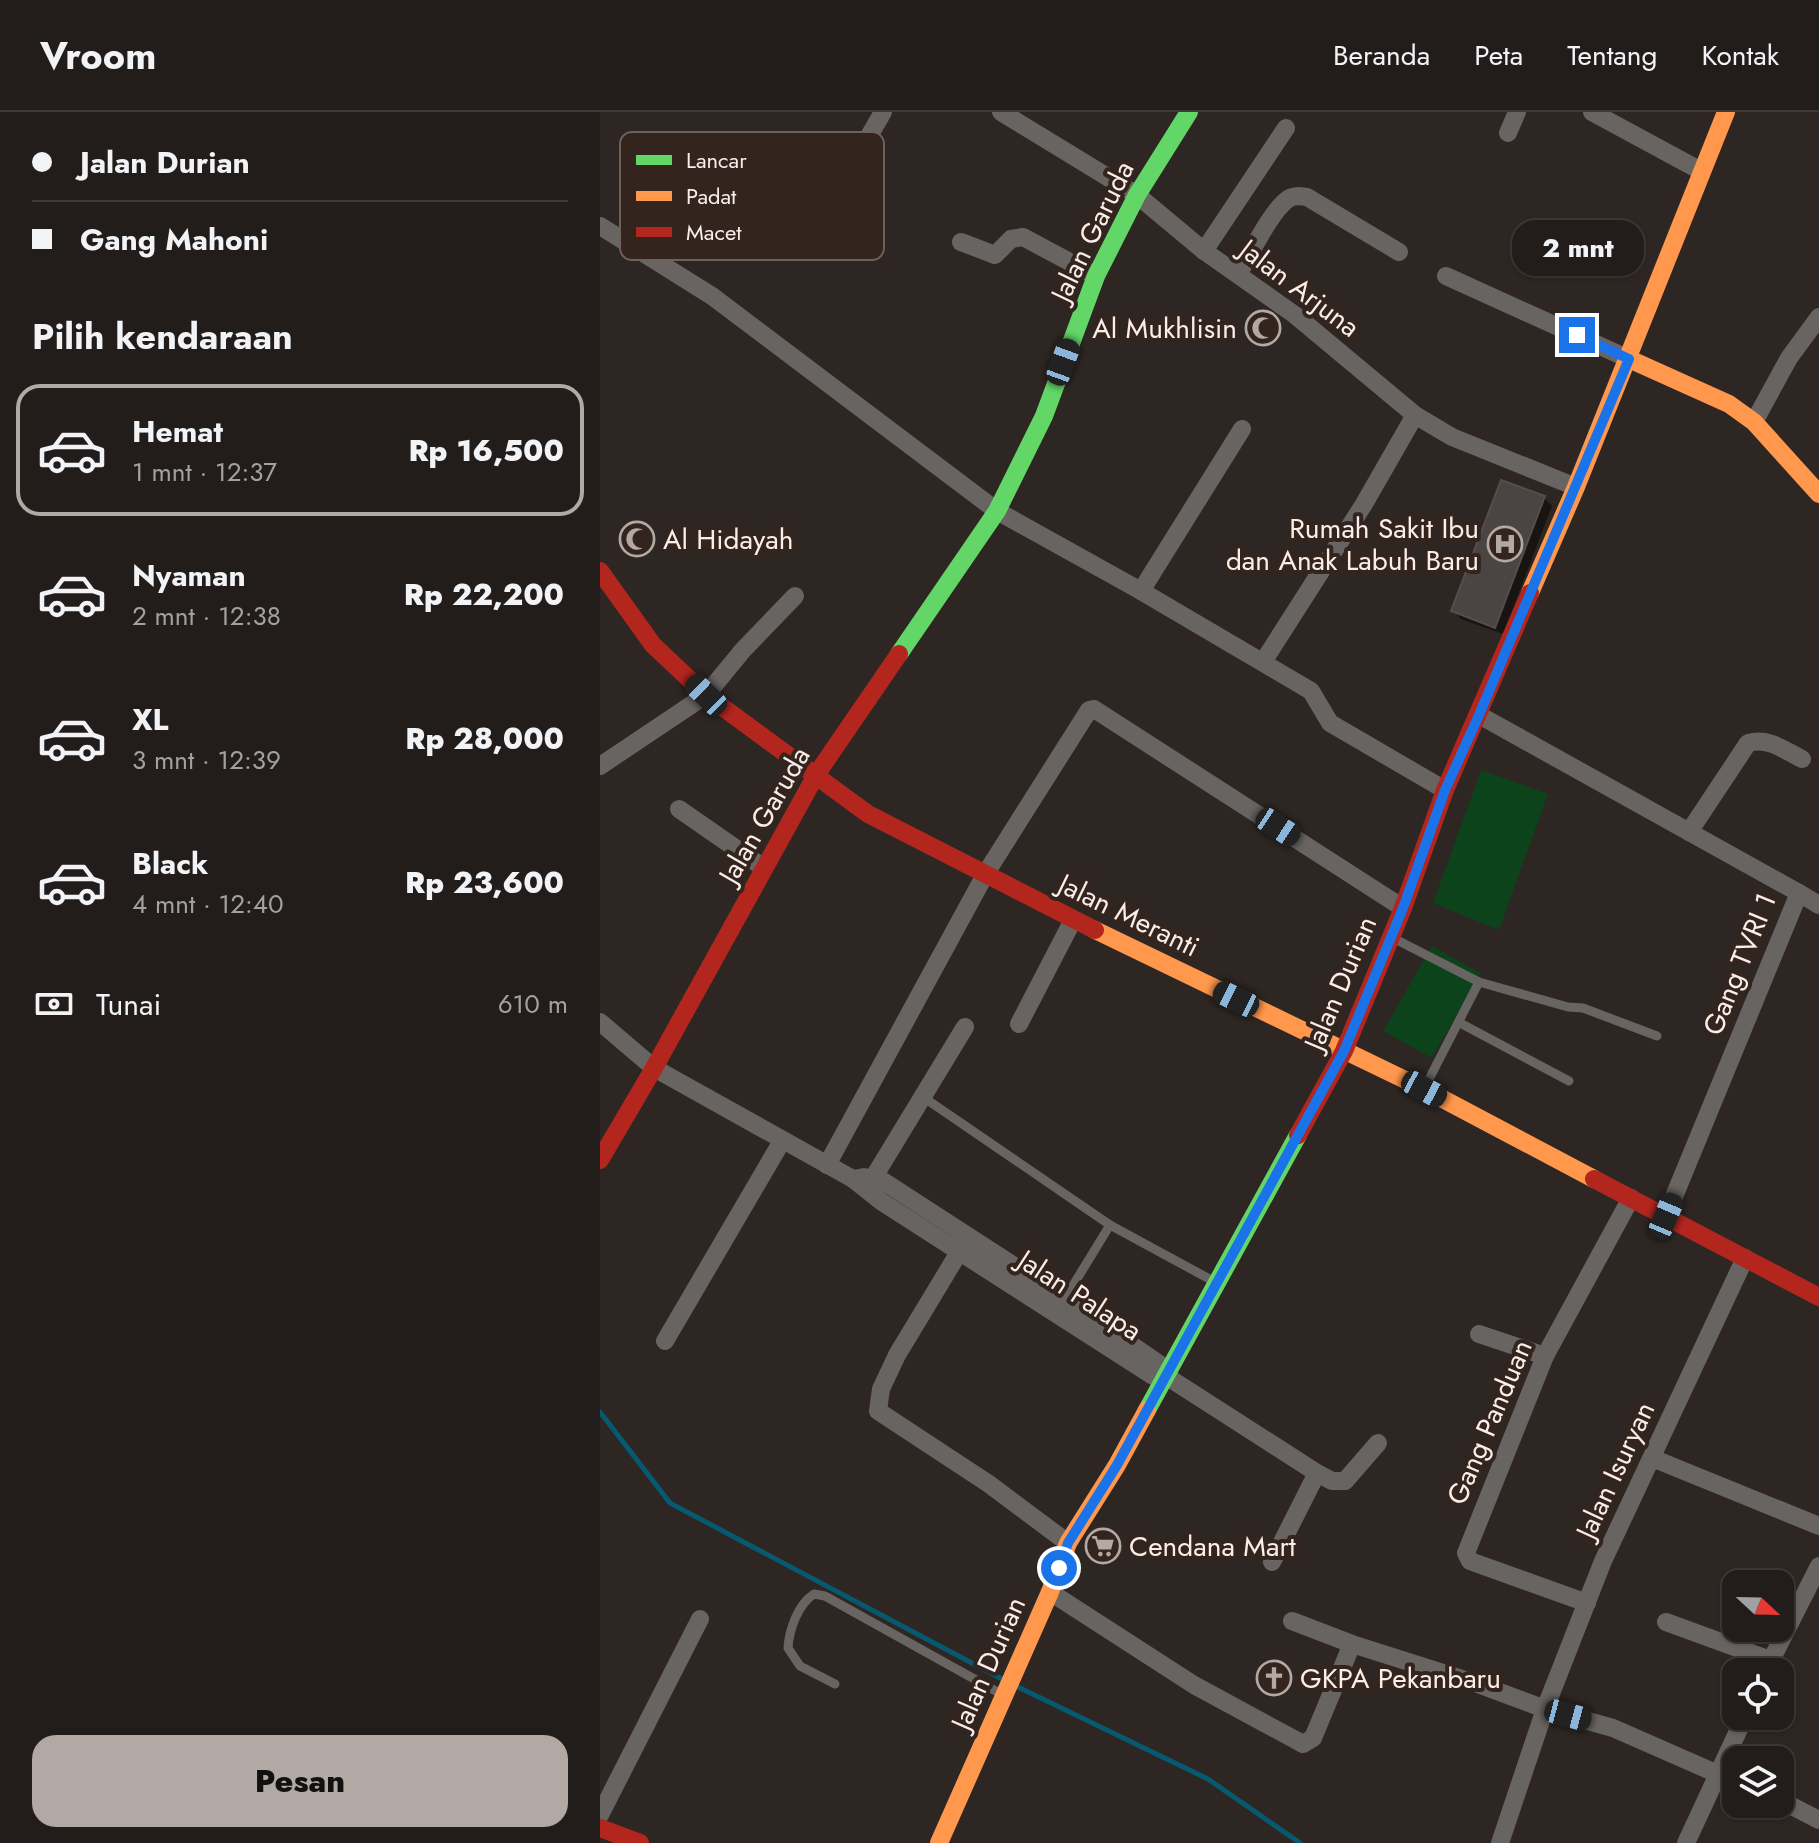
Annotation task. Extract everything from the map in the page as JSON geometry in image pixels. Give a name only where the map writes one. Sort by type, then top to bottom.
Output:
[{"type":"street","points":[[872,132],[883,112]]},
{"type":"street","name":"Jalan Arjuna","points":[[1001,112],[1137,195],[1204,251],[1295,315],[1415,415],[1452,437],[1576,487]]},
{"type":"street","name":"Jalan Garuda","points":[[600,1160],[816,775],[997,511],[1044,416],[1096,276],[1137,195],[1189,112]]},
{"type":"street","points":[[1508,133],[1517,112]]},
{"type":"street","points":[[1592,112],[1701,171]]},
{"type":"street","name":"Jalan Durian","points":[[939,1843],[1050,1592],[1068,1543],[1117,1465],[1344,1051],[1403,908],[1445,790],[1576,487],[1726,112]]},
{"type":"street","points":[[1204,251],[1286,128]]},
{"type":"street","points":[[1238,274],[1277,212],[1289,199],[1300,196],[1307,197],[1399,252]]},
{"type":"street","points":[[600,226],[620,238]]},
{"type":"street","points":[[961,242],[995,255],[1011,239],[1023,237],[1096,276]]},
{"type":"street","points":[[654,260],[712,296],[997,511],[1311,691],[1330,723],[1445,790]]},
{"type":"street","points":[[1446,276],[1729,404],[1754,422],[1819,494]]},
{"type":"street","points":[[1754,422],[1789,358],[1819,317]]},
{"type":"street","points":[[1263,662],[1364,504],[1415,415]]},
{"type":"street","points":[[1141,591],[1242,429]]},
{"type":"street","name":"Jalan Meranti","points":[[600,571],[653,645],[706,695],[868,814],[1073,920],[1424,1089],[1819,1297]]},
{"type":"street","points":[[600,766],[706,695],[743,650],[795,596]]},
{"type":"street","points":[[827,1165],[986,873],[1089,710],[1094,709],[1403,908]]},
{"type":"street","name":"Gang TVRI 1","points":[[1479,715],[1799,893],[1666,1216]]},
{"type":"street","points":[[1689,832],[1748,743],[1759,740],[1771,743],[1802,759]]},
{"type":"street","points":[[679,809],[764,868]]},
{"type":"street","points":[[1799,893],[1819,905]]},
{"type":"street","points":[[1019,1024],[1073,920]]},
{"type":"street","name":"Jalan Palapa","points":[[600,1022],[654,1068],[782,1141],[864,1182],[964,1243],[1061,1306],[1153,1376],[1166,1376],[1317,1473]]},
{"type":"street","points":[[864,1182],[923,1097],[965,1027]]},
{"type":"street","points":[[665,1341],[782,1141]]},
{"type":"street","name":"Gang Panduan","points":[[1587,1603],[1470,1561],[1466,1553],[1545,1356],[1631,1198]]},
{"type":"street","points":[[964,1243],[897,1355],[881,1389],[878,1411],[989,1484],[1068,1543]]},
{"type":"street","name":"Jalan Isuryan","points":[[1500,1843],[1545,1709],[1587,1603],[1745,1258]]},
{"type":"street","points":[[1479,1334],[1545,1356]]},
{"type":"street","points":[[1272,1562],[1317,1473],[1332,1481],[1345,1481],[1378,1443]]},
{"type":"street","points":[[1652,1458],[1819,1526]]},
{"type":"street","points":[[1771,1658],[1819,1566]]},
{"type":"street","points":[[1050,1592],[1194,1685],[1303,1744],[1313,1738],[1352,1644]]},
{"type":"street","points":[[600,1815],[700,1619]]},
{"type":"street","points":[[1292,1621],[1545,1709],[1613,1728],[1722,1775]]},
{"type":"street","points":[[1666,1622],[1749,1658]]},
{"type":"street","points":[[1686,1843],[1722,1787]]},
{"type":"street","points":[[1794,1807],[1819,1820]]},
{"type":"street","points":[[600,1828],[640,1843]]},
{"type":"lane","points":[[1390,937],[1479,982],[1562,1006],[1583,1008],[1657,1036]]},
{"type":"lane","points":[[1424,1089],[1479,982]]},
{"type":"lane","points":[[1460,1023],[1569,1081]]},
{"type":"lane","points":[[923,1097],[1110,1225],[1218,1284]]},
{"type":"lane","points":[[1061,1306],[1110,1225]]},
{"type":"lane","points":[[835,1684],[800,1666],[788,1648],[790,1632],[804,1603],[814,1594],[825,1596],[1005,1691]]},
{"type":"green space","points":[[1481,770],[1548,794],[1499,930],[1433,903]]},
{"type":"green space","points":[[1432,946],[1480,973],[1432,1058],[1383,1031]]},
{"type":"building","points":[[1501,480],[1545,496],[1495,628],[1451,611]]},
{"type":"waterway","points":[[600,1412],[670,1503],[1002,1679]]},
{"type":"waterway","points":[[1018,1687],[1208,1779],[1300,1843]]},
{"type":"traffic: fast","points":[[899,654],[997,511],[1044,416],[1096,276],[1137,195],[1189,112]]},
{"type":"traffic: fast","points":[[1147,1410],[1298,1135]]},
{"type":"traffic: slow","points":[[1530,593],[1576,487],[1726,112]]},
{"type":"traffic: slow","points":[[1629,359],[1729,404],[1754,422],[1819,494]]},
{"type":"traffic: slow","points":[[1095,930],[1424,1089],[1594,1179]]},
{"type":"traffic: slow","points":[[939,1843],[1050,1592],[1068,1543],[1147,1410]]},
{"type":"traffic: jam","points":[[600,571],[653,645],[706,695],[868,814],[1095,930]]},
{"type":"traffic: jam","points":[[1298,1135],[1344,1051],[1403,908],[1445,790],[1530,593]]},
{"type":"traffic: jam","points":[[600,1160],[816,775],[899,654]]},
{"type":"traffic: jam","points":[[1594,1179],[1819,1297]]},
{"type":"traffic: jam","points":[[600,1828],[640,1843]]},
{"type":"place","name":"Al Mukhlisin","points":[[1263,328]]},
{"type":"place","name":"Al Hidayah","points":[[637,539]]},
{"type":"place","name":"Rumah Sakit Ibu dan Anak Labuh Baru","points":[[1505,544]]},
{"type":"place","name":"Cendana Mart","points":[[1103,1546]]},
{"type":"place","name":"GKPA Pekanbaru","points":[[1274,1678]]},
{"type":"route","points":[[1059,1568],[1068,1543],[1117,1465],[1344,1051],[1403,908],[1445,790],[1629,359],[1577,335]]}]
